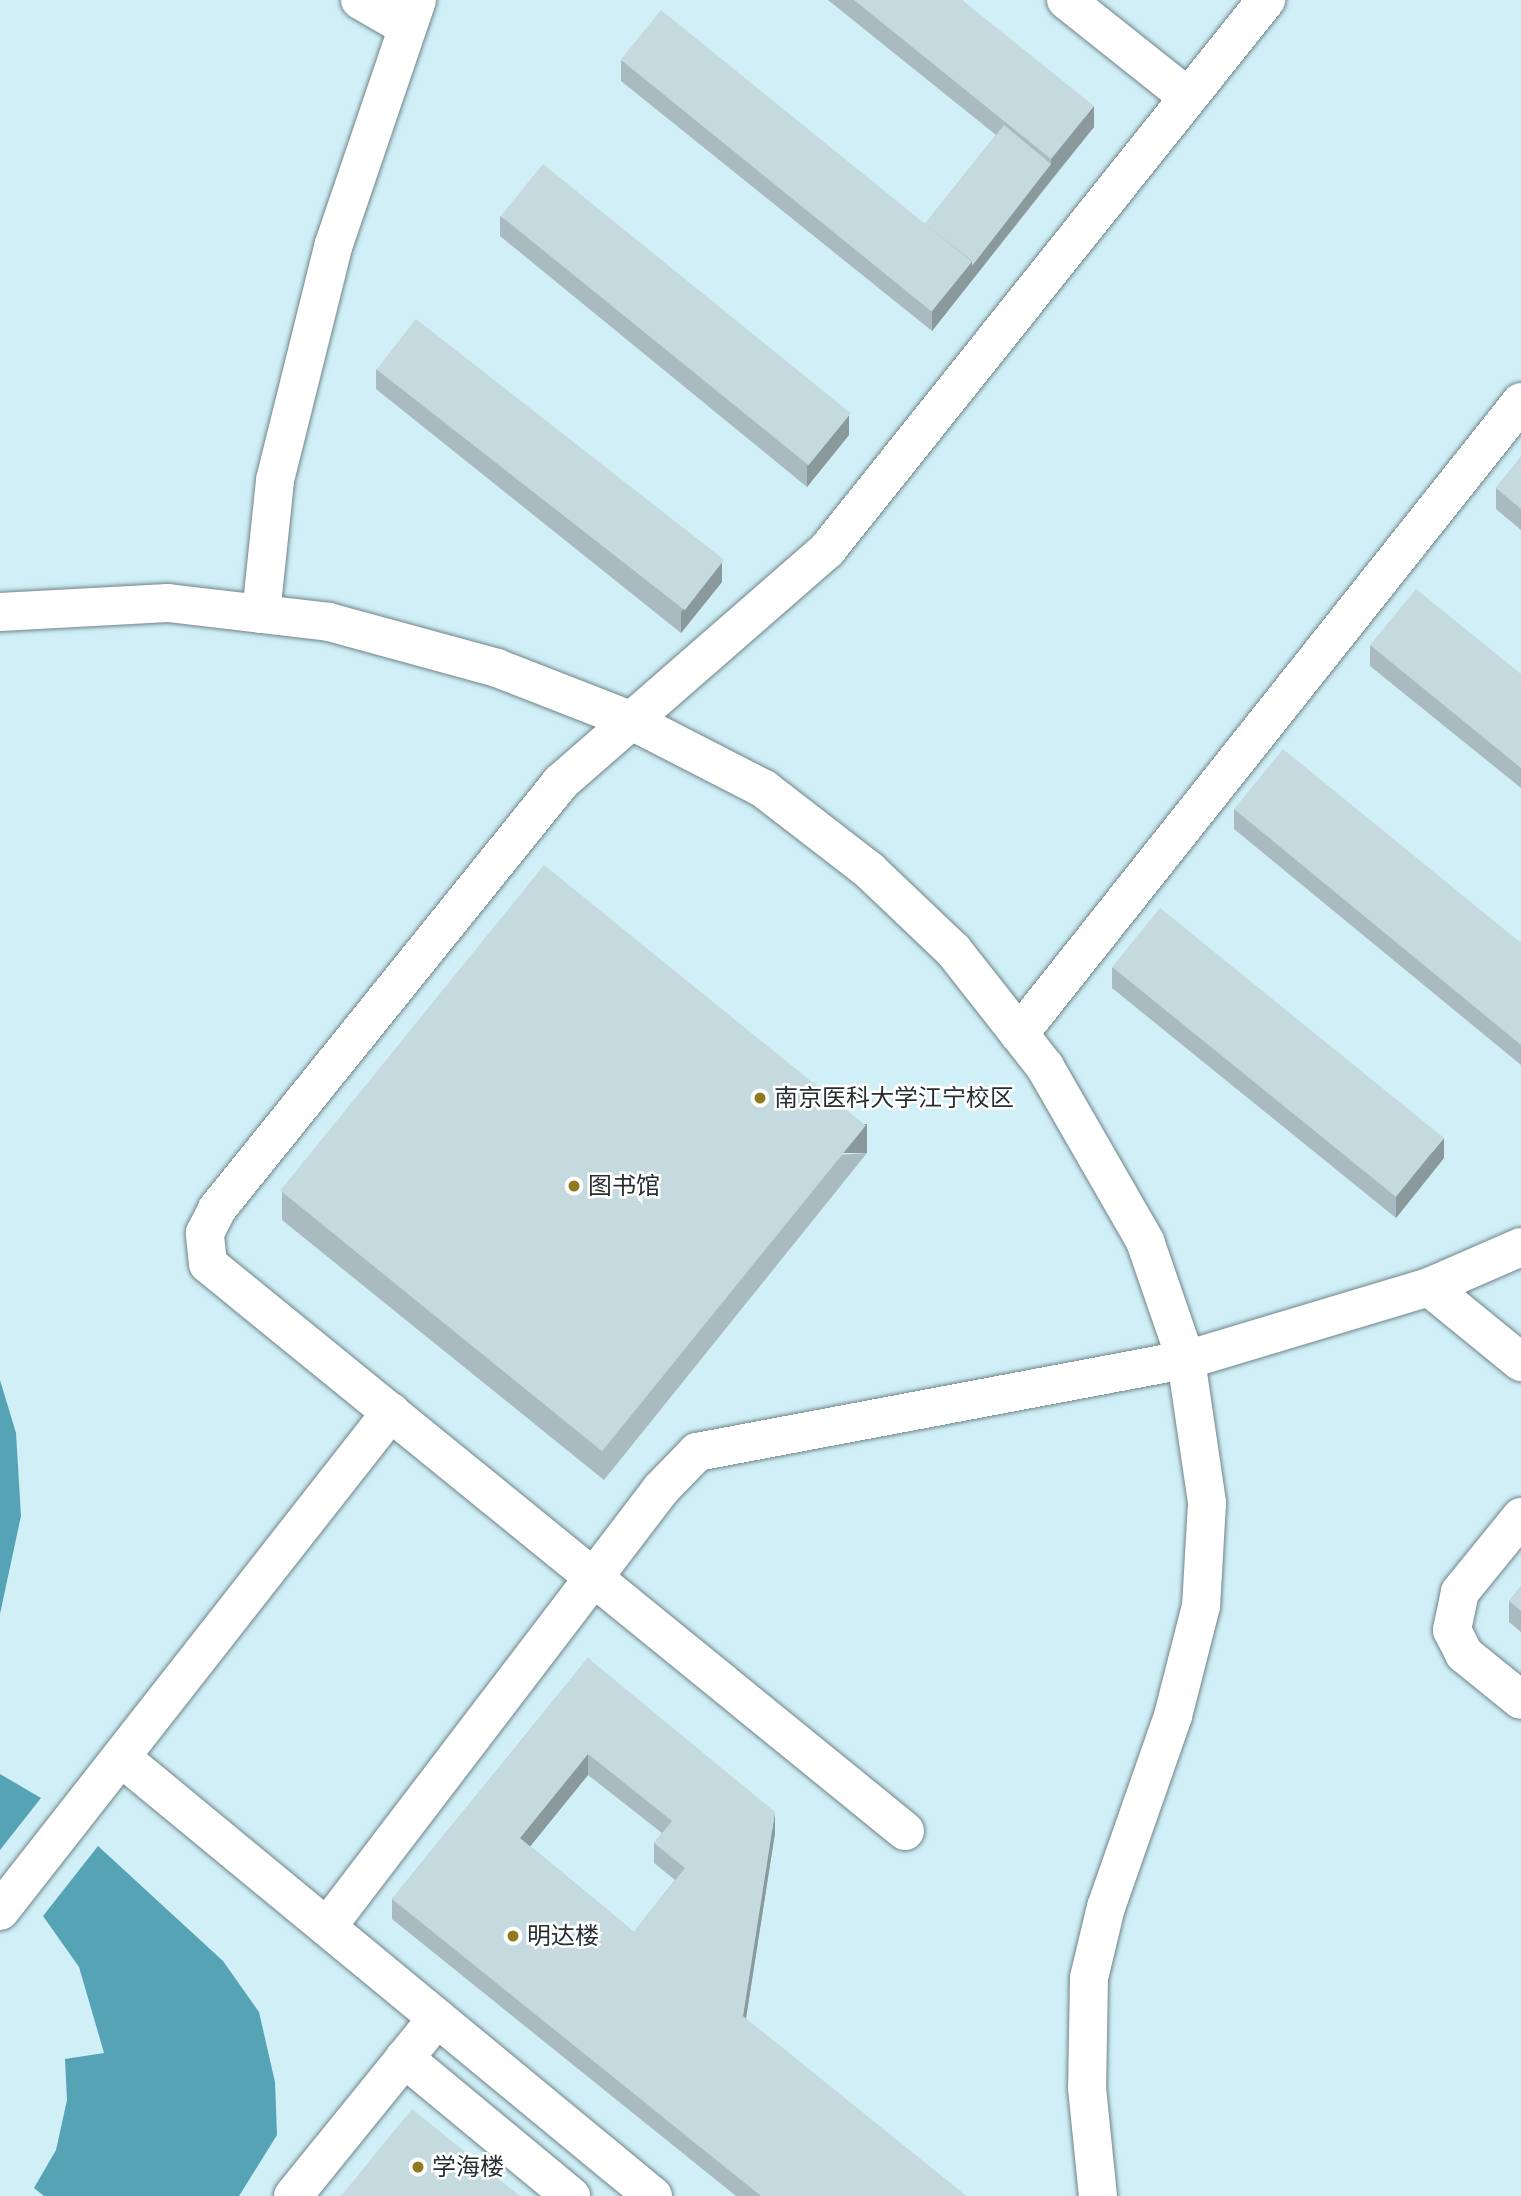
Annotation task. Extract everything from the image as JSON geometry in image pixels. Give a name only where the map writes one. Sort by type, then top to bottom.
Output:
[{"type":"lane","points":[[261,614],[275,480],[334,244],[411,13],[360,0]]},
{"type":"lane","points":[[1066,0],[1188,97]]},
{"type":"lane","points":[[905,1831],[208,1264],[205,1233],[501,853],[561,782],[628,719],[703,664],[827,550],[1266,0]]},
{"type":"lane","points":[[1019,1034],[1521,401]]},
{"type":"lane","points":[[0,612],[168,603],[329,622],[497,668],[628,719],[764,789],[870,871],[953,950],[1019,1034],[1145,1241],[1186,1360],[1207,1503],[1201,1606],[1174,1716],[1106,1907],[1089,1978],[1087,2088],[1098,2196]]},
{"type":"lane","points":[[327,1927],[595,1578],[697,1452],[1186,1360],[1429,1287],[1521,1247]]},
{"type":"lane","points":[[1429,1287],[1521,1362]]},
{"type":"lane","points":[[0,1911],[123,1759],[391,1412]]},
{"type":"lane","points":[[1521,1517],[1460,1592],[1452,1630],[1464,1654],[1521,1700]]},
{"type":"lane","points":[[123,1759],[653,2196]]},
{"type":"lane","points":[[293,2196],[437,2018]]},
{"type":"lane","points":[[404,2058],[571,2196]]},
{"type":"shaded area","name":"南京医科大学江宁校区","points":[[0,0],[1521,0],[1521,2196],[0,2196]]},
{"type":"water","points":[[0,1380],[16,1433],[21,1516],[0,1614]]},
{"type":"water","points":[[0,1774],[41,1798],[0,1850]]},
{"type":"water","points":[[98,1846],[223,1961],[259,2012],[275,2082],[277,2135],[239,2196],[44,2196],[34,2188],[56,2150],[67,2100],[65,2059],[104,2053],[79,1967],[43,1916]]},
{"type":"building","points":[[854,0],[962,0],[1094,106],[1051,159]]},
{"type":"building","points":[[661,10],[972,262],[932,311],[621,60]]},
{"type":"building","points":[[1004,125],[1051,164],[972,266],[972,261],[925,224]]},
{"type":"building","points":[[543,164],[851,413],[809,465],[501,216]]},
{"type":"building","points":[[416,319],[724,560],[685,610],[377,369]]},
{"type":"building","points":[[1521,457],[1521,509],[1496,488]]},
{"type":"building","points":[[1416,589],[1521,674],[1521,768],[1370,645]]},
{"type":"building","points":[[1283,749],[1521,943],[1521,1045],[1234,809]]},
{"type":"building","name":"图书馆","points":[[544,865],[866,1126],[602,1451],[280,1191]]},
{"type":"building","points":[[1160,908],[1444,1138],[1396,1197],[1112,967]]},
{"type":"building","points":[[1521,1586],[1521,1611],[1509,1601]]},
{"type":"building","name":"明达楼","points":[[588,1658],[775,1812],[743,2016],[966,2196],[761,2196],[392,1899]],"holes":[[[588,1754],[672,1821],[654,1843],[685,1868],[634,1932],[520,1838]]]},
{"type":"building","points":[[412,2109],[520,2196],[341,2196]]},
{"type":"place","name":"南京医科大学江宁校区","points":[[760,1098]]},
{"type":"place","name":"图书馆","points":[[574,1186]]},
{"type":"place","name":"明达楼","points":[[513,1936]]},
{"type":"place","name":"学海楼","points":[[418,2167]]}]
